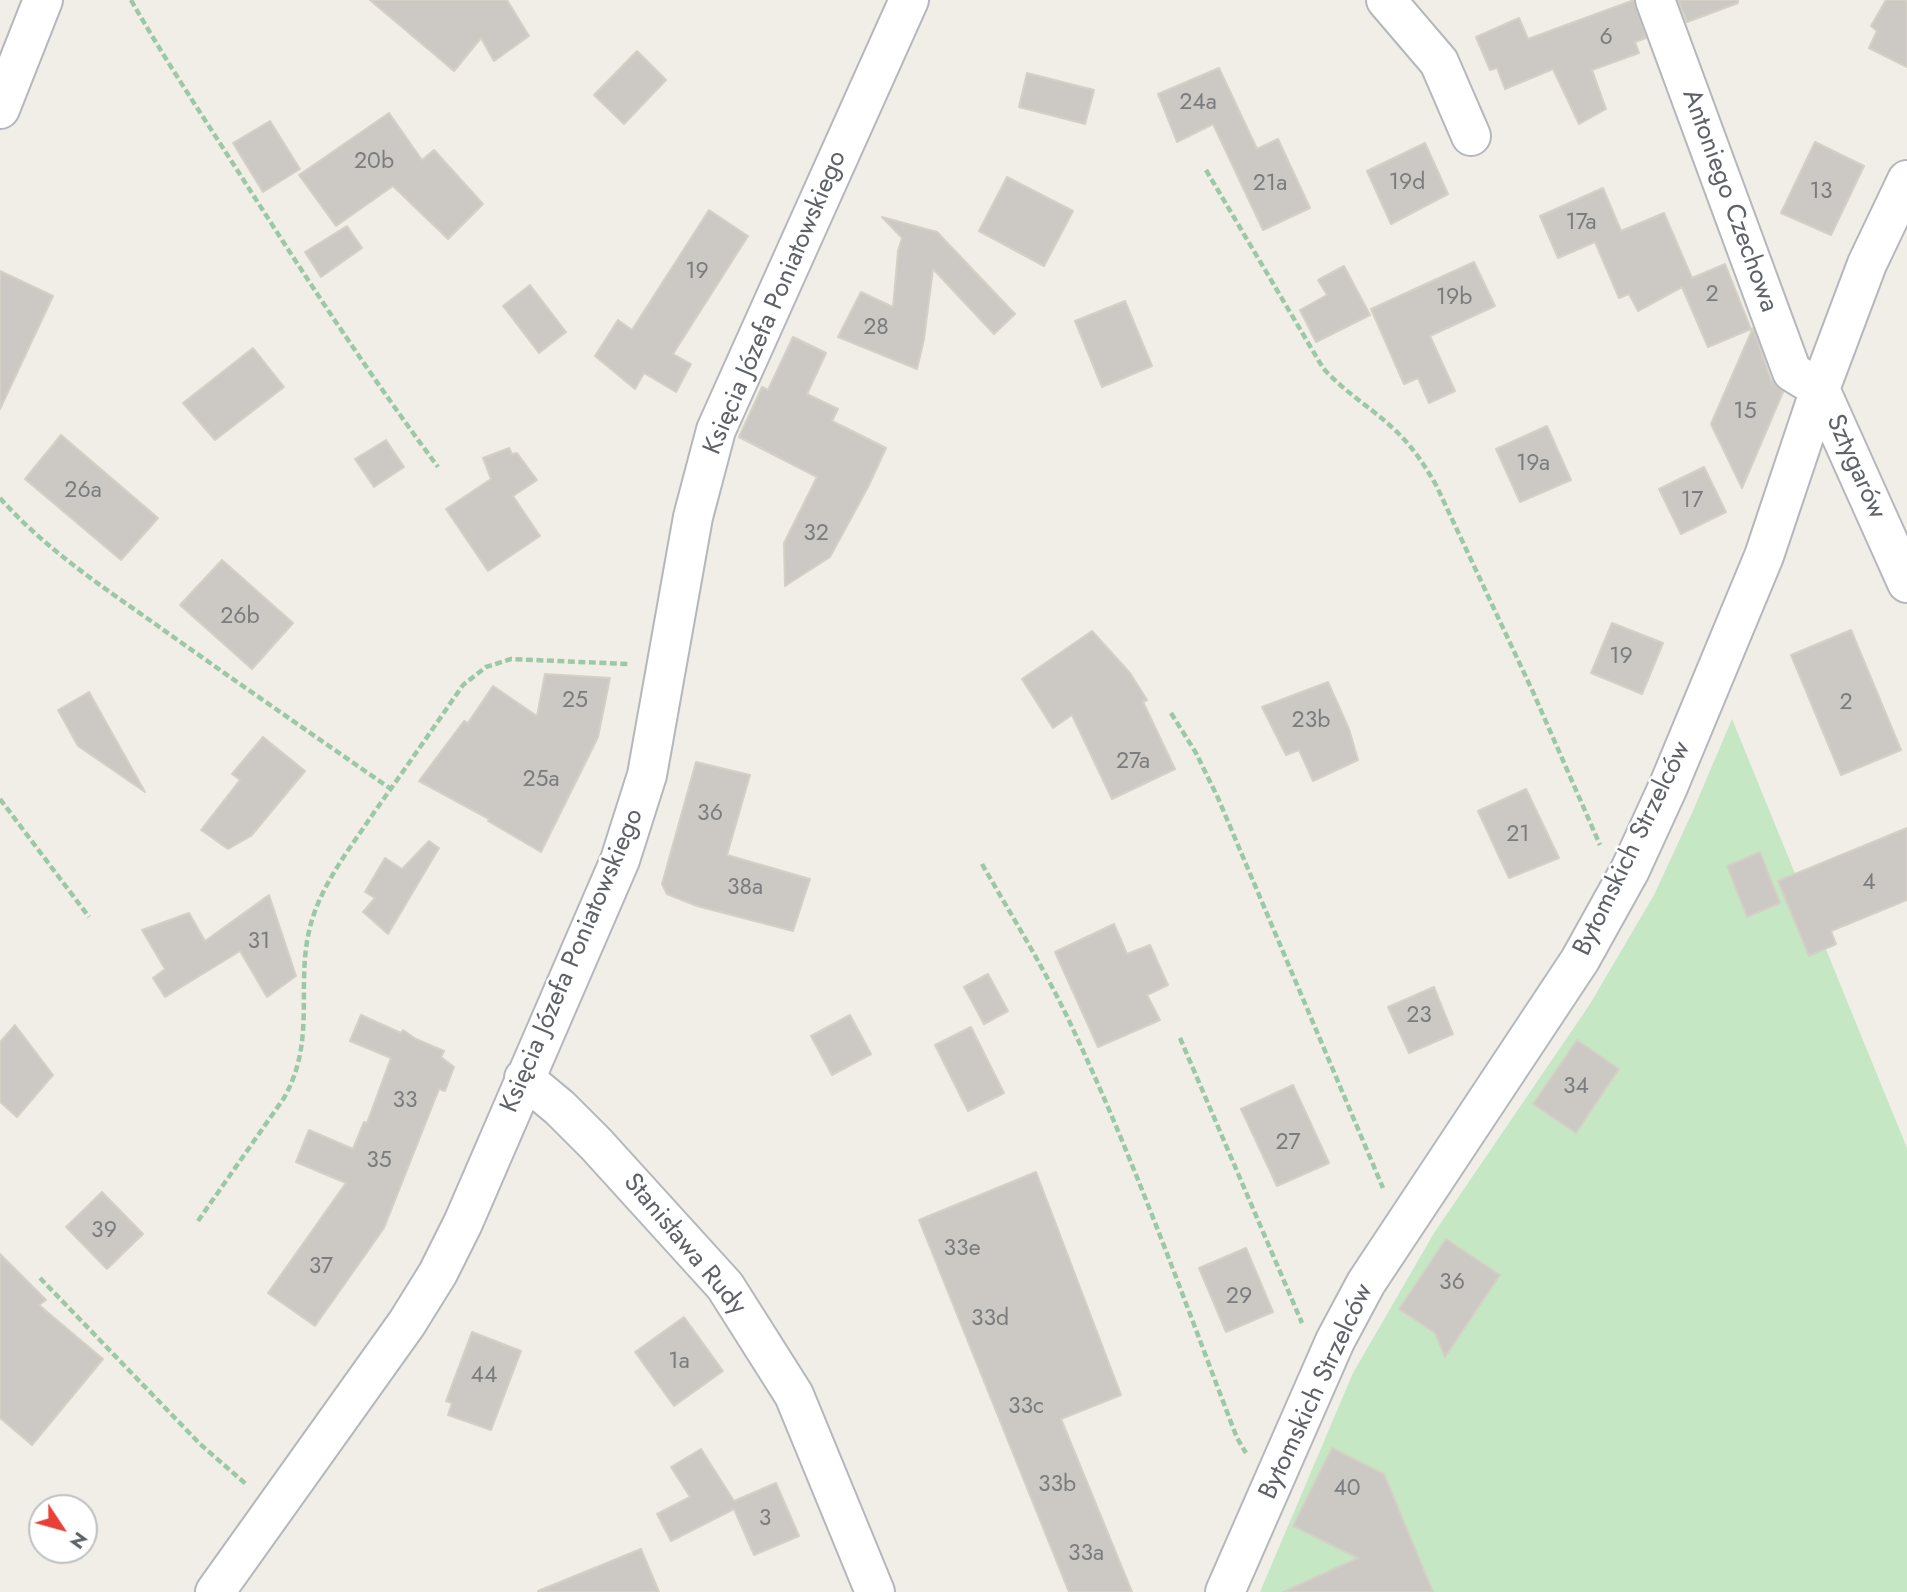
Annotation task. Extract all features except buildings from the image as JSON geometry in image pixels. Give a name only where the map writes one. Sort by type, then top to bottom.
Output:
[{"type":"street","points":[[0,109],[43,0]]},
{"type":"street","name":"Księcia Józefa Poniatowskiego","points":[[215,1592],[407,1323],[439,1272],[463,1223],[620,860],[635,817],[647,775],[693,517],[716,430],[909,0]]},
{"type":"street","points":[[1386,0],[1438,62],[1471,136]]},
{"type":"street","name":"Antoniego Czechowa","points":[[1655,0],[1793,372],[1820,389]]},
{"type":"street","name":"Bytomskich Strzelców","points":[[1225,1592],[1328,1357],[1366,1283],[1580,960],[1630,870],[1678,764],[1764,556],[1820,389],[1867,264],[1907,180]]},
{"type":"street","name":"Sztygarów","points":[[1820,389],[1907,583]]},
{"type":"street","name":"Stanisława Rudy","points":[[524,1078],[561,1108],[596,1144],[732,1298],[794,1395],[875,1592]]},
{"type":"path","points":[[131,0],[319,299],[373,379],[438,467]]},
{"type":"path","points":[[1206,170],[1323,368],[1344,390],[1397,432],[1425,466],[1533,692],[1591,828],[1602,849],[1630,870]]},
{"type":"path","points":[[0,498],[19,520],[46,544],[118,598],[391,789]]},
{"type":"path","points":[[198,1221],[295,1079],[301,1061],[304,1034],[305,953],[320,899],[344,857],[463,685],[486,667],[511,659],[621,664],[668,663]]},
{"type":"path","points":[[1171,713],[1218,798],[1385,1192],[1408,1217]]},
{"type":"path","points":[[0,799],[89,917]]},
{"type":"path","points":[[982,864],[1039,962],[1072,1027],[1136,1174],[1237,1438],[1247,1455],[1277,1474]]},
{"type":"path","points":[[1180,1038],[1304,1329],[1314,1345],[1328,1357]]},
{"type":"path","points":[[40,1278],[200,1444],[275,1507]]},
{"type":"green space","points":[[1732,719],[1907,1148],[1907,1592],[1260,1592],[1353,1373],[1434,1233],[1590,1004],[1654,895]]}]
